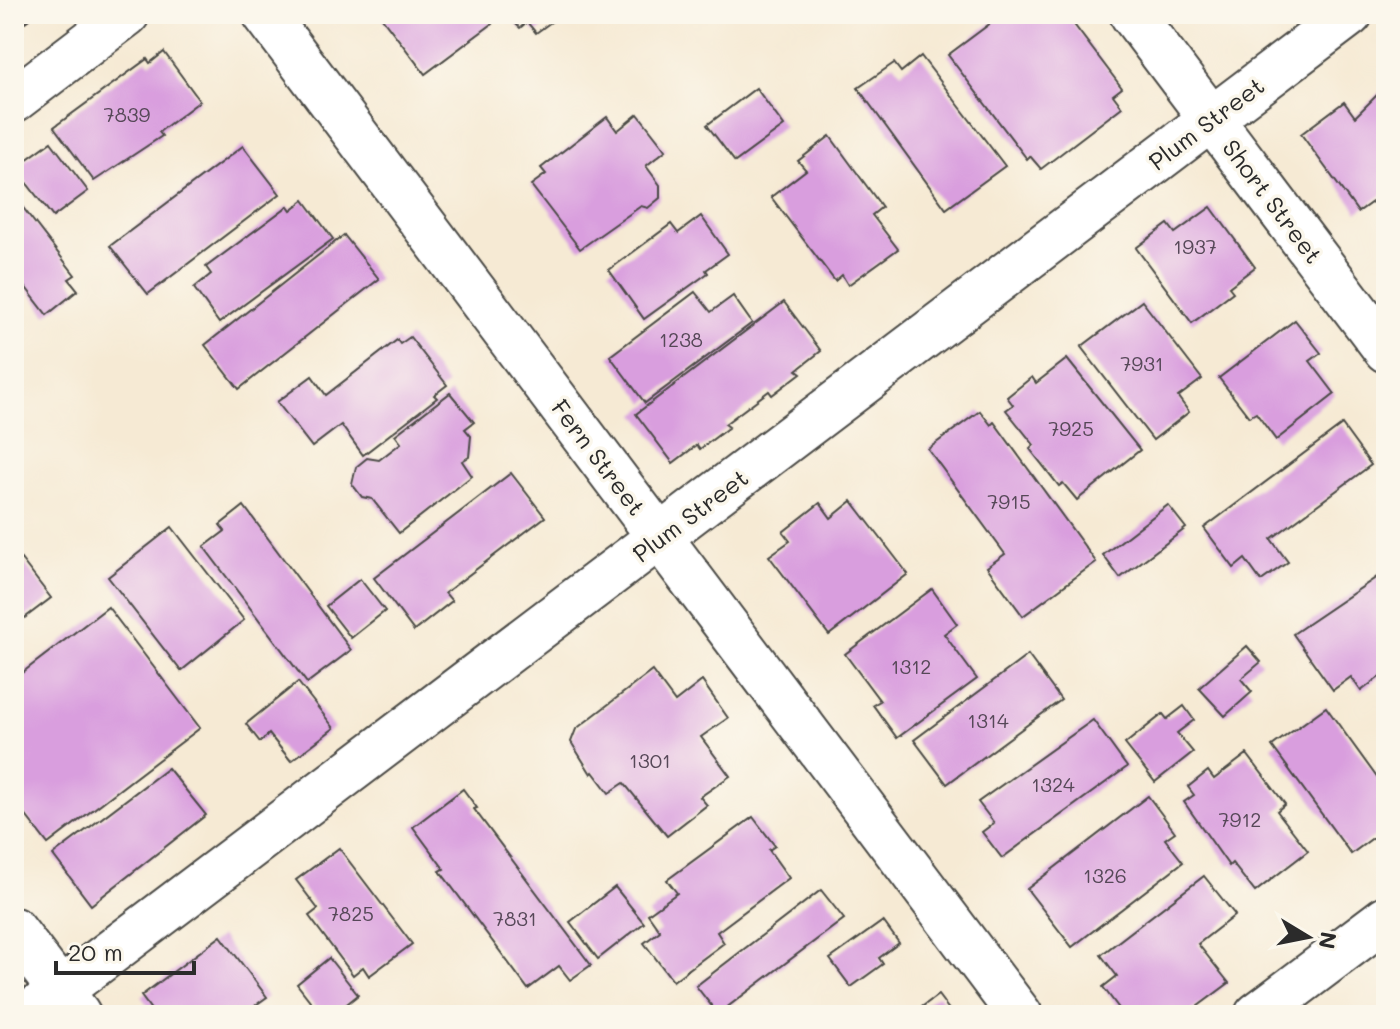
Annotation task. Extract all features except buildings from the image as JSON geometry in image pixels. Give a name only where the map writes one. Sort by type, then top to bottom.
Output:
[{"type":"street","points":[[14,100],[127,14]]},
{"type":"street","name":"Fern Street","points":[[265,14],[1020,1015]]},
{"type":"street","name":"Short Street","points":[[1132,14],[1386,350]]},
{"type":"street","name":"Plum Street","points":[[56,1007],[660,537],[1350,14]]},
{"type":"street","points":[[1257,1015],[1386,918]]},
{"type":"street","points":[[14,930],[56,1007]]}]
